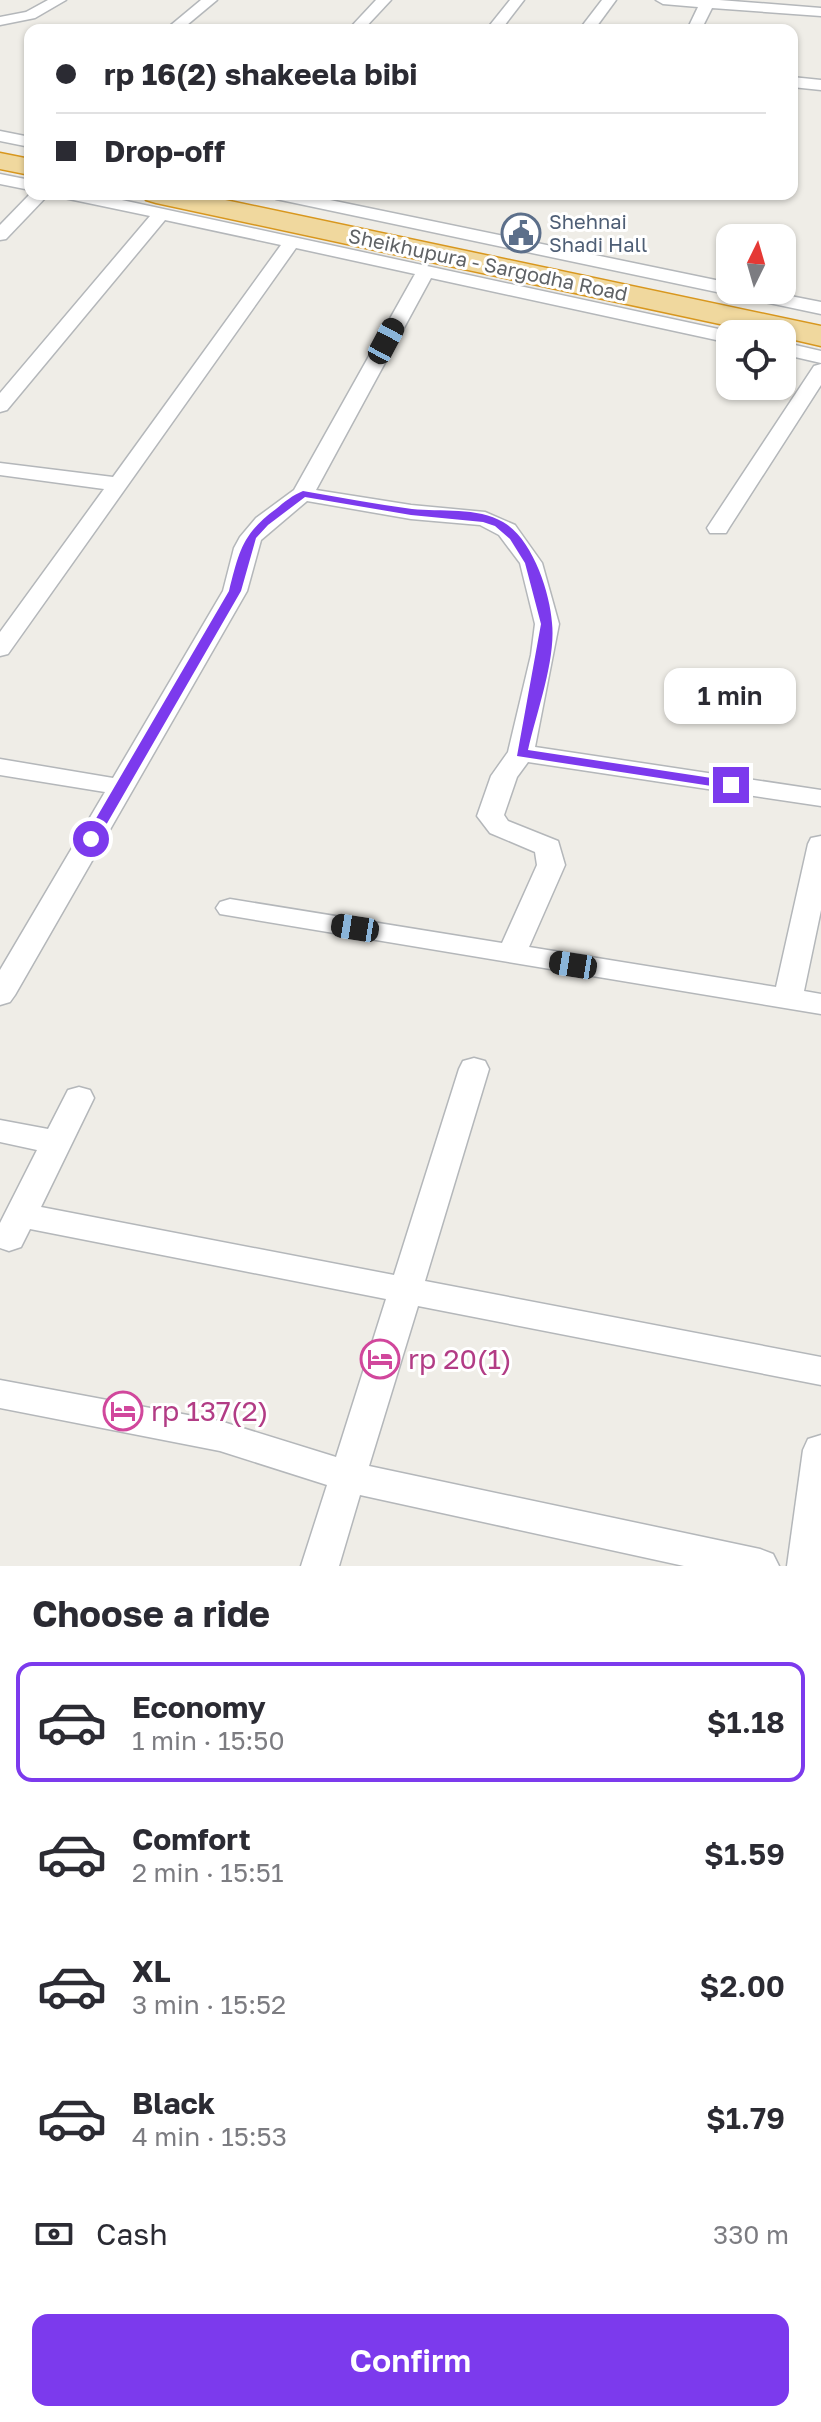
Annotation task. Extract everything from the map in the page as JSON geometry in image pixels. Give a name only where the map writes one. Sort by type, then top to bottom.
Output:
[{"type":"highway","points":[[0,148],[24,154]]},
{"type":"highway","points":[[0,161],[24,166]]},
{"type":"highway","name":"Sheikhupura - Sargodha Road","points":[[245,200],[821,321]]},
{"type":"highway","name":"Sheikhupura - Sargodha Road","points":[[158,204],[821,336]]},
{"type":"street","points":[[0,21],[30,15],[59,0]]},
{"type":"street","points":[[180,24],[210,0]]},
{"type":"street","points":[[361,24],[384,0]]},
{"type":"street","points":[[498,24],[517,0]]},
{"type":"street","points":[[591,24],[609,0]]},
{"type":"street","points":[[663,0],[793,4],[821,12]]},
{"type":"street","points":[[699,24],[717,2]]},
{"type":"street","points":[[786,24],[793,4]]},
{"type":"street","points":[[798,83],[821,85]]},
{"type":"street","points":[[0,136],[24,141]]},
{"type":"street","points":[[0,179],[24,184]]},
{"type":"street","points":[[0,235],[34,200]]},
{"type":"street","points":[[123,200],[158,204],[292,242],[716,334]]},
{"type":"street","points":[[304,200],[716,287]]},
{"type":"street","points":[[0,406],[158,204]]},
{"type":"street","points":[[0,649],[292,242]]},
{"type":"street","points":[[0,995],[235,591],[245,548],[251,537],[264,523],[303,494],[426,271]]},
{"type":"street","points":[[796,303],[821,308]]},
{"type":"street","points":[[796,351],[821,357]]},
{"type":"street","points":[[718,528],[821,370]]},
{"type":"street","points":[[0,469],[118,484]]},
{"type":"street","points":[[303,494],[411,512],[485,519],[499,524],[515,537],[531,563],[547,624],[543,655],[521,753],[504,776],[490,816],[499,827],[548,847],[551,865],[511,955]]},
{"type":"street","points":[[521,753],[821,798]]},
{"type":"street","points":[[0,767],[121,787]]},
{"type":"street","points":[[788,999],[821,844]]},
{"type":"street","points":[[230,908],[821,1004]]},
{"type":"street","points":[[320,1566],[474,1069]]},
{"type":"street","points":[[79,1098],[15,1227],[407,1288],[821,1371]]},
{"type":"street","points":[[0,1131],[57,1142]]},
{"type":"street","points":[[0,1394],[262,1445],[348,1477],[760,1566]]},
{"type":"street","points":[[806,1566],[821,1450]]},
{"type":"place","name":"Shehnai Shadi Hall","points":[[521,233]]},
{"type":"place","name":"rp 20(1)","points":[[380,1359]]},
{"type":"place","name":"rp 137(2)","points":[[123,1411]]},
{"type":"route","points":[[91,839],[235,591],[245,548],[251,537],[264,523],[303,494],[411,512],[485,519],[499,524],[515,537],[531,563],[547,624],[521,753],[731,785]]}]
